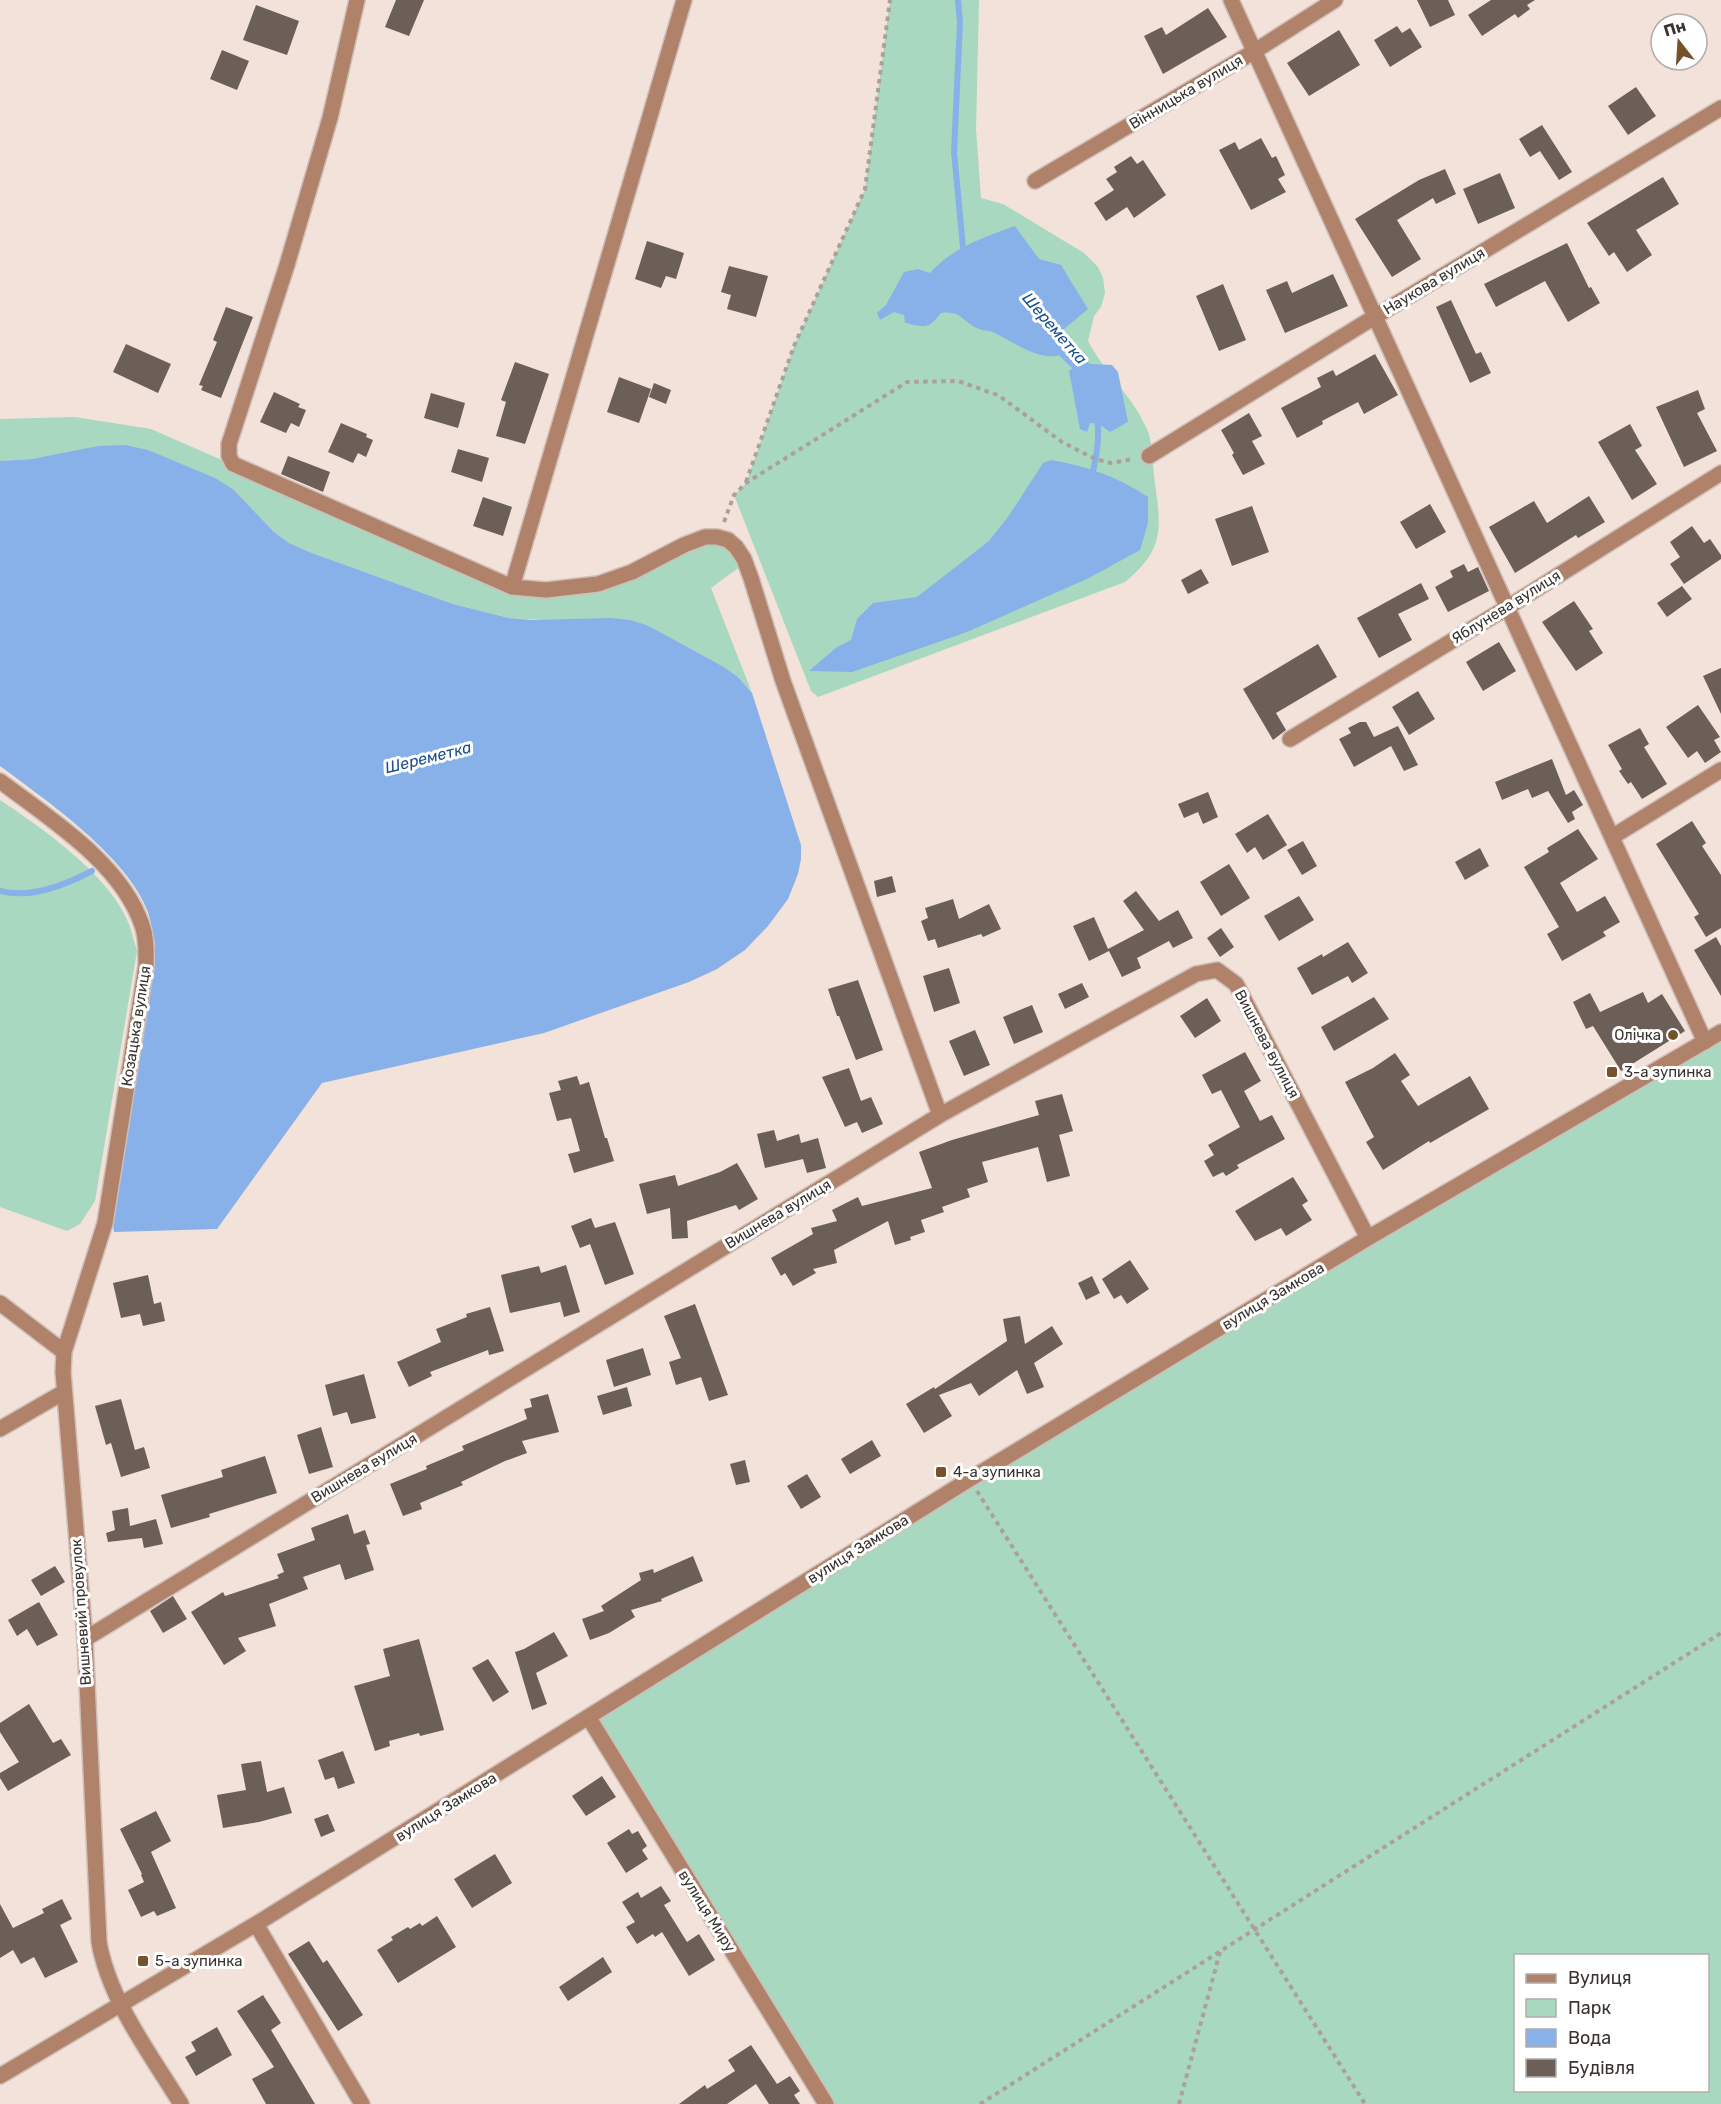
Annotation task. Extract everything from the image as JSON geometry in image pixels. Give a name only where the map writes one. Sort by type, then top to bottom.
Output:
[{"type":"street","points":[[357,0],[330,118],[287,265],[229,444],[229,456],[233,464],[512,586],[546,591],[598,584],[632,572],[705,537],[728,540],[736,547],[744,559],[783,681],[940,1115]]},
{"type":"street","points":[[512,586],[684,0]]},
{"type":"street","points":[[1232,0],[1705,1042]]},
{"type":"street","name":"Вінницька вулиця","points":[[1035,182],[1255,51],[1335,0]]},
{"type":"street","name":"Наукова вулиця","points":[[1149,456],[1721,108]]},
{"type":"street","name":"Яблунева вулиця","points":[[1290,739],[1508,607],[1721,473]]},
{"type":"street","points":[[1612,837],[1721,770]]},
{"type":"street","name":"Козацька вулиця","points":[[0,781],[60,826],[97,858],[125,890],[143,927],[146,966],[105,1223]]},
{"type":"street","name":"Вишнева вулиця","points":[[85,1639],[940,1115],[1196,974],[1217,970],[1236,984],[1368,1238]]},
{"type":"street","name":"вулиця Замкова","points":[[0,2076],[256,1924],[970,1479],[1368,1238],[1721,1032]]},
{"type":"street","name":"Вишневий провулок","points":[[105,1223],[64,1352],[64,1392],[85,1639],[99,1942],[106,1971],[120,2003],[181,2104]]},
{"type":"street","points":[[0,1303],[64,1352]]},
{"type":"street","points":[[0,1429],[64,1392]]},
{"type":"street","name":"вулиця Миру","points":[[589,1718],[826,2104]]},
{"type":"street","points":[[256,1924],[362,2104]]},
{"type":"path","points":[[746,483],[794,346],[865,189],[890,0]]},
{"type":"path","points":[[717,537],[734,495],[746,483],[907,382],[958,381],[998,395],[1062,442],[1095,459],[1111,462],[1149,456]]},
{"type":"path","points":[[970,1479],[1365,2104]]},
{"type":"path","points":[[980,2104],[1721,1633]]},
{"type":"path","points":[[1179,2104],[1220,1952]]},
{"type":"green space","points":[[890,0],[979,0],[976,129],[981,198],[1003,204],[1084,253],[1098,267],[1103,278],[1105,293],[1101,307],[1094,316],[1088,341],[1132,403],[1148,430],[1158,507],[1158,534],[1149,557],[1125,582],[818,697],[811,691],[734,495],[746,483],[794,346],[865,189]]},
{"type":"green space","points":[[75,417],[151,429],[512,587],[566,589],[717,537],[745,563],[711,588],[752,693],[738,677],[724,667],[649,626],[509,618],[453,604],[289,543],[274,532],[234,490],[98,446],[60,455],[0,461],[0,419]]},
{"type":"green space","points":[[0,800],[73,854],[107,888],[129,924],[137,951],[95,1201],[80,1224],[67,1231],[0,1207]]},
{"type":"green space","points":[[1721,1032],[1721,2104],[831,2104],[589,1718]]},
{"type":"water","points":[[1015,226],[1039,259],[1061,265],[1088,309],[1058,334],[1068,352],[1059,356],[1049,356],[1029,351],[993,332],[981,330],[954,313],[941,313],[926,326],[905,323],[904,315],[894,312],[880,320],[877,313],[886,305],[904,272],[918,269],[930,273],[958,250]]},
{"type":"water","points":[[1082,360],[1091,364],[1112,365],[1118,372],[1128,422],[1110,432],[1099,424],[1090,423],[1087,432],[1080,429],[1069,371]]},
{"type":"water","points":[[125,445],[148,450],[215,478],[234,490],[274,532],[289,543],[312,553],[453,604],[509,618],[630,620],[649,626],[724,667],[738,677],[752,693],[801,845],[798,874],[788,899],[768,926],[745,950],[717,969],[689,982],[544,1033],[322,1083],[217,1229],[114,1232],[112,1218],[155,944],[148,912],[138,891],[123,870],[84,831],[0,766],[0,461],[32,459],[98,446]]},
{"type":"water","points":[[1051,460],[1102,473],[1148,497],[1148,523],[1140,550],[1089,578],[967,632],[852,672],[809,671],[837,647],[851,640],[857,619],[873,603],[917,597],[989,541],[1008,517],[1043,463]]},
{"type":"building","points":[[396,0],[424,0],[409,36],[385,27]]},
{"type":"building","points":[[1417,0],[1448,0],[1455,15],[1430,27]]},
{"type":"building","points":[[1491,0],[1535,0],[1527,5],[1530,9],[1518,18],[1515,14],[1482,36],[1468,15]]},
{"type":"building","points":[[256,5],[299,21],[287,55],[243,40]]},
{"type":"building","points":[[1208,8],[1227,37],[1163,74],[1144,36],[1162,27],[1166,35]]},
{"type":"building","points":[[1397,26],[1402,33],[1410,28],[1422,47],[1390,67],[1374,40]]},
{"type":"building","points":[[1339,30],[1360,65],[1309,96],[1287,63]]},
{"type":"building","points":[[222,50],[249,61],[237,90],[210,79]]},
{"type":"building","points":[[1636,87],[1656,116],[1628,135],[1608,106]]},
{"type":"building","points":[[1542,125],[1572,172],[1559,180],[1540,151],[1530,157],[1519,139]]},
{"type":"building","points":[[1261,138],[1272,158],[1276,156],[1285,175],[1278,179],[1286,192],[1251,210],[1219,150],[1235,142],[1239,150]]},
{"type":"building","points":[[1131,156],[1137,164],[1143,160],[1166,195],[1134,218],[1127,207],[1106,221],[1094,203],[1114,190],[1106,179],[1117,172],[1114,167]]},
{"type":"building","points":[[1445,169],[1456,194],[1436,204],[1433,198],[1397,220],[1421,259],[1392,277],[1355,219],[1419,180]]},
{"type":"building","points":[[1500,173],[1515,208],[1478,224],[1463,189]]},
{"type":"building","points":[[1663,177],[1679,204],[1636,230],[1652,255],[1627,272],[1614,252],[1609,256],[1587,223]]},
{"type":"building","points":[[647,241],[684,253],[676,279],[666,276],[661,288],[635,279]]},
{"type":"building","points":[[1567,243],[1589,288],[1591,287],[1600,303],[1568,322],[1545,281],[1496,307],[1484,284]]},
{"type":"building","points":[[729,266],[768,276],[756,317],[727,309],[731,295],[721,292]]},
{"type":"building","points":[[1333,274],[1348,306],[1285,333],[1266,290],[1287,281],[1292,293]]},
{"type":"building","points":[[1223,284],[1246,340],[1219,351],[1196,296]]},
{"type":"building","points":[[1451,300],[1476,354],[1481,352],[1491,373],[1470,383],[1436,307]]},
{"type":"building","points":[[226,307],[253,317],[221,398],[201,390],[203,386],[199,385],[217,342],[213,340]]},
{"type":"building","points":[[126,344],[171,364],[158,393],[113,372]]},
{"type":"building","points":[[1375,354],[1398,395],[1364,414],[1358,402],[1322,421],[1323,424],[1297,438],[1281,408],[1321,387],[1317,378],[1333,370],[1336,376]]},
{"type":"building","points":[[515,362],[549,374],[525,444],[496,436],[506,402],[501,400]]},
{"type":"building","points":[[619,377],[651,389],[639,423],[607,412]]},
{"type":"building","points":[[654,383],[671,390],[666,404],[649,397]]},
{"type":"building","points":[[1698,390],[1705,409],[1697,413],[1717,451],[1684,467],[1656,407]]},
{"type":"building","points":[[274,392],[300,404],[298,407],[306,410],[299,427],[291,423],[286,433],[260,422]]},
{"type":"building","points":[[431,393],[465,403],[458,428],[424,418]]},
{"type":"building","points":[[1249,413],[1262,436],[1252,441],[1265,464],[1243,475],[1221,430]]},
{"type":"building","points":[[341,423],[367,434],[366,437],[373,440],[366,457],[358,453],[353,463],[328,452]]},
{"type":"building","points":[[1630,424],[1642,446],[1635,450],[1657,484],[1632,500],[1598,442]]},
{"type":"building","points":[[458,449],[489,458],[482,482],[451,472]]},
{"type":"building","points":[[288,456],[330,472],[323,492],[281,474]]},
{"type":"building","points":[[1589,496],[1605,522],[1578,538],[1576,535],[1515,573],[1489,527],[1534,501],[1547,523]]},
{"type":"building","points":[[483,497],[512,507],[503,536],[473,526]]},
{"type":"building","points":[[1430,504],[1446,532],[1416,549],[1400,522]]},
{"type":"building","points":[[1252,506],[1269,552],[1232,566],[1215,519]]},
{"type":"building","points":[[1692,526],[1704,543],[1710,539],[1721,555],[1721,559],[1684,584],[1670,564],[1680,557],[1670,542]]},
{"type":"building","points":[[1464,564],[1468,572],[1478,567],[1489,591],[1448,612],[1435,587],[1453,577],[1450,571]]},
{"type":"building","points":[[1201,569],[1209,583],[1188,594],[1181,580]]},
{"type":"building","points":[[1421,583],[1429,599],[1398,614],[1412,640],[1379,658],[1357,618]]},
{"type":"building","points":[[1682,586],[1692,599],[1667,617],[1657,603]]},
{"type":"building","points":[[1574,601],[1593,629],[1589,631],[1603,653],[1576,671],[1542,622]]},
{"type":"building","points":[[1499,642],[1516,671],[1483,691],[1466,662]]},
{"type":"building","points":[[1318,644],[1337,677],[1276,713],[1286,730],[1273,740],[1243,689]]},
{"type":"building","points":[[1721,668],[1721,714],[1703,676]]},
{"type":"building","points":[[1418,691],[1435,719],[1409,735],[1392,707]]},
{"type":"building","points":[[1698,705],[1720,737],[1714,740],[1721,752],[1705,763],[1697,751],[1688,758],[1666,727]]},
{"type":"building","points":[[1360,722],[1366,722],[1374,737],[1398,726],[1418,765],[1404,771],[1391,746],[1354,767],[1339,739],[1351,733],[1348,728]]},
{"type":"building","points":[[1640,728],[1649,744],[1644,747],[1667,784],[1642,799],[1631,782],[1628,784],[1619,771],[1622,769],[1608,745]]},
{"type":"building","points":[[1552,759],[1566,795],[1574,790],[1583,805],[1572,812],[1575,819],[1568,823],[1548,791],[1532,798],[1528,789],[1502,800],[1495,782]]},
{"type":"building","points":[[1208,792],[1218,817],[1203,824],[1198,812],[1184,818],[1178,804]]},
{"type":"building","points":[[1268,814],[1287,845],[1263,860],[1255,847],[1247,853],[1235,834]]},
{"type":"building","points":[[1692,821],[1706,843],[1702,846],[1721,875],[1721,928],[1706,937],[1694,917],[1699,914],[1656,844]]},
{"type":"building","points":[[1578,829],[1598,859],[1560,883],[1577,912],[1605,896],[1620,922],[1603,932],[1606,936],[1562,961],[1547,934],[1559,927],[1524,867],[1549,852],[1547,848]]},
{"type":"building","points":[[1303,841],[1317,866],[1302,875],[1287,850]]},
{"type":"building","points":[[1480,848],[1489,866],[1465,880],[1455,862]]},
{"type":"building","points":[[1229,864],[1250,898],[1221,916],[1200,882]]},
{"type":"building","points":[[892,876],[896,892],[877,897],[874,881]]},
{"type":"building","points":[[1136,891],[1159,921],[1178,910],[1193,938],[1173,948],[1169,941],[1137,958],[1141,968],[1122,977],[1109,951],[1089,961],[1073,926],[1094,917],[1108,949],[1144,930],[1123,901]]},
{"type":"building","points":[[1299,896],[1314,920],[1279,941],[1264,916]]},
{"type":"building","points":[[953,899],[959,919],[989,904],[1001,929],[983,937],[981,934],[938,948],[935,939],[928,941],[921,921],[928,918],[925,908]]},
{"type":"building","points":[[1221,928],[1234,947],[1220,957],[1207,938]]},
{"type":"building","points":[[1716,937],[1721,946],[1721,996],[1694,950]]},
{"type":"building","points":[[1348,942],[1368,973],[1352,983],[1348,976],[1312,995],[1297,968],[1322,954],[1323,957]]},
{"type":"building","points":[[949,968],[960,1003],[934,1012],[923,976]]},
{"type":"building","points":[[858,980],[883,1050],[856,1060],[828,989]]},
{"type":"building","points":[[1082,983],[1089,997],[1065,1009],[1058,994]]},
{"type":"building","points":[[1643,992],[1648,1003],[1662,994],[1685,1031],[1621,1071],[1593,1026],[1586,1029],[1573,1002],[1590,993],[1600,1012]]},
{"type":"building","points":[[1374,997],[1389,1019],[1334,1051],[1321,1027]]},
{"type":"building","points":[[1207,998],[1221,1021],[1195,1038],[1180,1016]]},
{"type":"building","points":[[1032,1005],[1043,1032],[1014,1044],[1003,1017]]},
{"type":"building","points":[[975,1030],[990,1065],[964,1076],[949,1041]]},
{"type":"building","points":[[1245,1052],[1261,1081],[1244,1091],[1260,1121],[1272,1115],[1285,1139],[1237,1165],[1239,1168],[1226,1176],[1223,1172],[1213,1177],[1204,1161],[1214,1155],[1208,1145],[1240,1127],[1221,1090],[1212,1094],[1202,1075]]},
{"type":"building","points":[[1395,1053],[1410,1075],[1401,1081],[1418,1106],[1470,1076],[1489,1109],[1430,1143],[1429,1141],[1383,1170],[1366,1142],[1374,1137],[1345,1082],[1373,1068]]},
{"type":"building","points":[[849,1068],[861,1101],[871,1097],[883,1124],[862,1133],[857,1122],[845,1127],[822,1077]]},
{"type":"building","points":[[577,1076],[580,1085],[589,1082],[614,1161],[574,1173],[568,1154],[580,1151],[571,1118],[557,1121],[549,1093],[561,1090],[558,1081]]},
{"type":"building","points":[[1062,1094],[1073,1131],[1059,1135],[1070,1176],[1047,1182],[1038,1147],[982,1162],[988,1182],[967,1189],[970,1197],[942,1207],[944,1212],[921,1220],[925,1232],[910,1237],[911,1240],[895,1245],[888,1221],[834,1250],[837,1263],[813,1269],[816,1273],[793,1286],[785,1273],[781,1276],[771,1258],[813,1234],[811,1228],[837,1221],[832,1210],[858,1197],[862,1206],[932,1188],[919,1152],[1039,1115],[1035,1101]]},
{"type":"building","points":[[774,1130],[777,1141],[799,1134],[801,1143],[818,1138],[826,1168],[807,1173],[803,1159],[765,1168],[757,1134]]},
{"type":"building","points":[[737,1163],[758,1199],[739,1210],[736,1205],[687,1221],[688,1238],[672,1239],[670,1208],[647,1214],[639,1184],[675,1175],[678,1186],[720,1172]]},
{"type":"building","points":[[1293,1177],[1308,1201],[1302,1205],[1312,1220],[1286,1236],[1281,1228],[1255,1241],[1235,1211]]},
{"type":"building","points":[[591,1218],[595,1228],[615,1222],[634,1274],[605,1285],[590,1244],[580,1248],[571,1226]]},
{"type":"building","points":[[1130,1260],[1149,1289],[1127,1304],[1121,1295],[1114,1299],[1102,1279]]},
{"type":"building","points":[[566,1265],[580,1312],[564,1317],[560,1302],[510,1313],[501,1275],[539,1266],[541,1273]]},
{"type":"building","points":[[148,1275],[154,1304],[161,1302],[165,1321],[143,1326],[140,1314],[121,1318],[113,1283]]},
{"type":"building","points":[[1092,1276],[1100,1293],[1086,1300],[1078,1283]]},
{"type":"building","points":[[695,1304],[728,1395],[709,1401],[701,1377],[676,1385],[669,1362],[681,1358],[664,1316]]},
{"type":"building","points":[[490,1307],[504,1351],[489,1355],[488,1350],[430,1372],[432,1376],[409,1387],[397,1362],[441,1342],[436,1329],[467,1317],[466,1314]]},
{"type":"building","points":[[1020,1316],[1025,1344],[1052,1326],[1063,1344],[1034,1363],[1044,1387],[1027,1394],[1017,1370],[979,1396],[971,1383],[939,1395],[952,1416],[924,1433],[906,1404],[934,1387],[935,1389],[1007,1341],[1003,1319]]},
{"type":"building","points":[[643,1348],[651,1375],[614,1387],[606,1360]]},
{"type":"building","points":[[364,1374],[376,1418],[351,1424],[347,1412],[333,1416],[325,1385]]},
{"type":"building","points":[[627,1387],[632,1406],[603,1415],[597,1396]]},
{"type":"building","points":[[548,1394],[559,1432],[522,1441],[527,1453],[461,1482],[463,1485],[420,1503],[422,1509],[403,1516],[390,1484],[427,1469],[426,1466],[464,1450],[462,1446],[527,1419],[524,1409],[532,1407],[530,1399]]},
{"type":"building","points":[[121,1399],[135,1450],[144,1447],[150,1468],[121,1477],[111,1443],[106,1445],[95,1406]]},
{"type":"building","points":[[321,1427],[333,1467],[309,1474],[297,1435]]},
{"type":"building","points":[[872,1440],[881,1456],[850,1474],[841,1459]]},
{"type":"building","points":[[265,1456],[277,1493],[171,1528],[161,1495],[223,1477],[221,1470]]},
{"type":"building","points":[[745,1460],[750,1482],[736,1485],[730,1464]]},
{"type":"building","points":[[807,1474],[821,1497],[801,1509],[787,1486]]},
{"type":"building","points":[[128,1508],[130,1526],[156,1519],[163,1544],[144,1548],[142,1538],[108,1542],[106,1533],[115,1530],[112,1511]]},
{"type":"building","points":[[348,1514],[354,1534],[365,1530],[370,1544],[366,1545],[374,1570],[345,1580],[340,1564],[303,1577],[308,1589],[269,1604],[276,1626],[238,1638],[246,1651],[224,1665],[191,1612],[223,1592],[225,1596],[279,1578],[277,1575],[284,1572],[277,1554],[315,1540],[311,1528]]},
{"type":"building","points":[[693,1556],[703,1581],[661,1599],[662,1601],[631,1610],[635,1617],[609,1633],[590,1640],[582,1619],[604,1611],[601,1606],[641,1580],[639,1573],[653,1569],[654,1573]]},
{"type":"building","points":[[55,1566],[65,1582],[41,1596],[31,1580]]},
{"type":"building","points":[[173,1596],[187,1619],[163,1633],[150,1611]]},
{"type":"building","points":[[39,1602],[58,1635],[37,1646],[27,1629],[17,1636],[8,1620]]},
{"type":"building","points":[[554,1632],[568,1656],[536,1673],[547,1704],[532,1710],[515,1652]]},
{"type":"building","points":[[419,1639],[444,1730],[420,1736],[419,1733],[389,1741],[390,1746],[375,1751],[354,1686],[390,1676],[383,1649]]},
{"type":"building","points":[[488,1659],[509,1692],[493,1702],[472,1668]]},
{"type":"building","points":[[29,1704],[53,1743],[61,1739],[71,1755],[8,1791],[0,1778],[0,1773],[19,1762],[0,1732],[0,1723]]},
{"type":"building","points":[[343,1751],[355,1783],[338,1789],[334,1777],[325,1780],[318,1760]]},
{"type":"building","points":[[261,1761],[267,1792],[284,1787],[292,1813],[223,1828],[217,1795],[246,1790],[241,1764]]},
{"type":"building","points":[[602,1776],[616,1797],[586,1816],[572,1796]]},
{"type":"building","points":[[156,1811],[171,1841],[151,1852],[176,1908],[157,1916],[154,1911],[141,1917],[128,1890],[144,1882],[120,1829]]},
{"type":"building","points":[[328,1814],[335,1831],[321,1837],[314,1819]]},
{"type":"building","points":[[629,1829],[632,1834],[638,1831],[647,1846],[642,1850],[648,1859],[626,1873],[607,1843]]},
{"type":"building","points":[[495,1854],[512,1883],[472,1908],[454,1879]]},
{"type":"building","points":[[661,1886],[671,1901],[664,1905],[687,1942],[699,1934],[715,1960],[689,1976],[662,1932],[655,1937],[653,1934],[637,1944],[626,1927],[635,1922],[622,1902],[638,1892],[641,1898]]},
{"type":"building","points":[[62,1899],[72,1919],[60,1925],[78,1962],[45,1978],[34,1957],[21,1964],[13,1950],[0,1958],[0,1904],[13,1928],[44,1913],[42,1909]]},
{"type":"building","points":[[437,1916],[456,1947],[398,1983],[377,1950],[393,1940],[391,1937],[408,1927],[410,1929],[420,1923],[422,1926]]},
{"type":"building","points":[[309,1941],[323,1963],[327,1960],[363,2015],[338,2031],[288,1954]]},
{"type":"building","points":[[603,1957],[612,1972],[568,2001],[559,1987]]},
{"type":"building","points":[[263,1995],[281,2023],[271,2030],[315,2104],[266,2104],[252,2079],[274,2067],[237,2011]]},
{"type":"building","points":[[217,2027],[232,2055],[196,2076],[185,2057],[196,2051],[191,2042]]},
{"type":"building","points":[[751,2045],[777,2084],[790,2076],[800,2091],[794,2095],[800,2104],[769,2104],[756,2084],[727,2104],[679,2104],[705,2085],[707,2089],[735,2071],[728,2060]]},
{"type":"waterway","name":"Шереметка","points":[[958,0],[960,22],[954,152],[963,247],[968,253]]},
{"type":"waterway","name":"Шереметка","points":[[1057,349],[1075,367],[1077,373]]},
{"type":"waterway","name":"Шереметка","points":[[1090,478],[1097,448],[1096,418]]},
{"type":"waterway","name":"Шереметка","points":[[0,891],[36,892],[59,886],[92,871]]},
{"type":"place","name":"Олічка","points":[[1673,1035]]},
{"type":"place","name":"3-а зупинка","points":[[1612,1072]]},
{"type":"place","name":"4-а зупинка","points":[[941,1472]]},
{"type":"place","name":"5-а зупинка","points":[[143,1961]]}]
